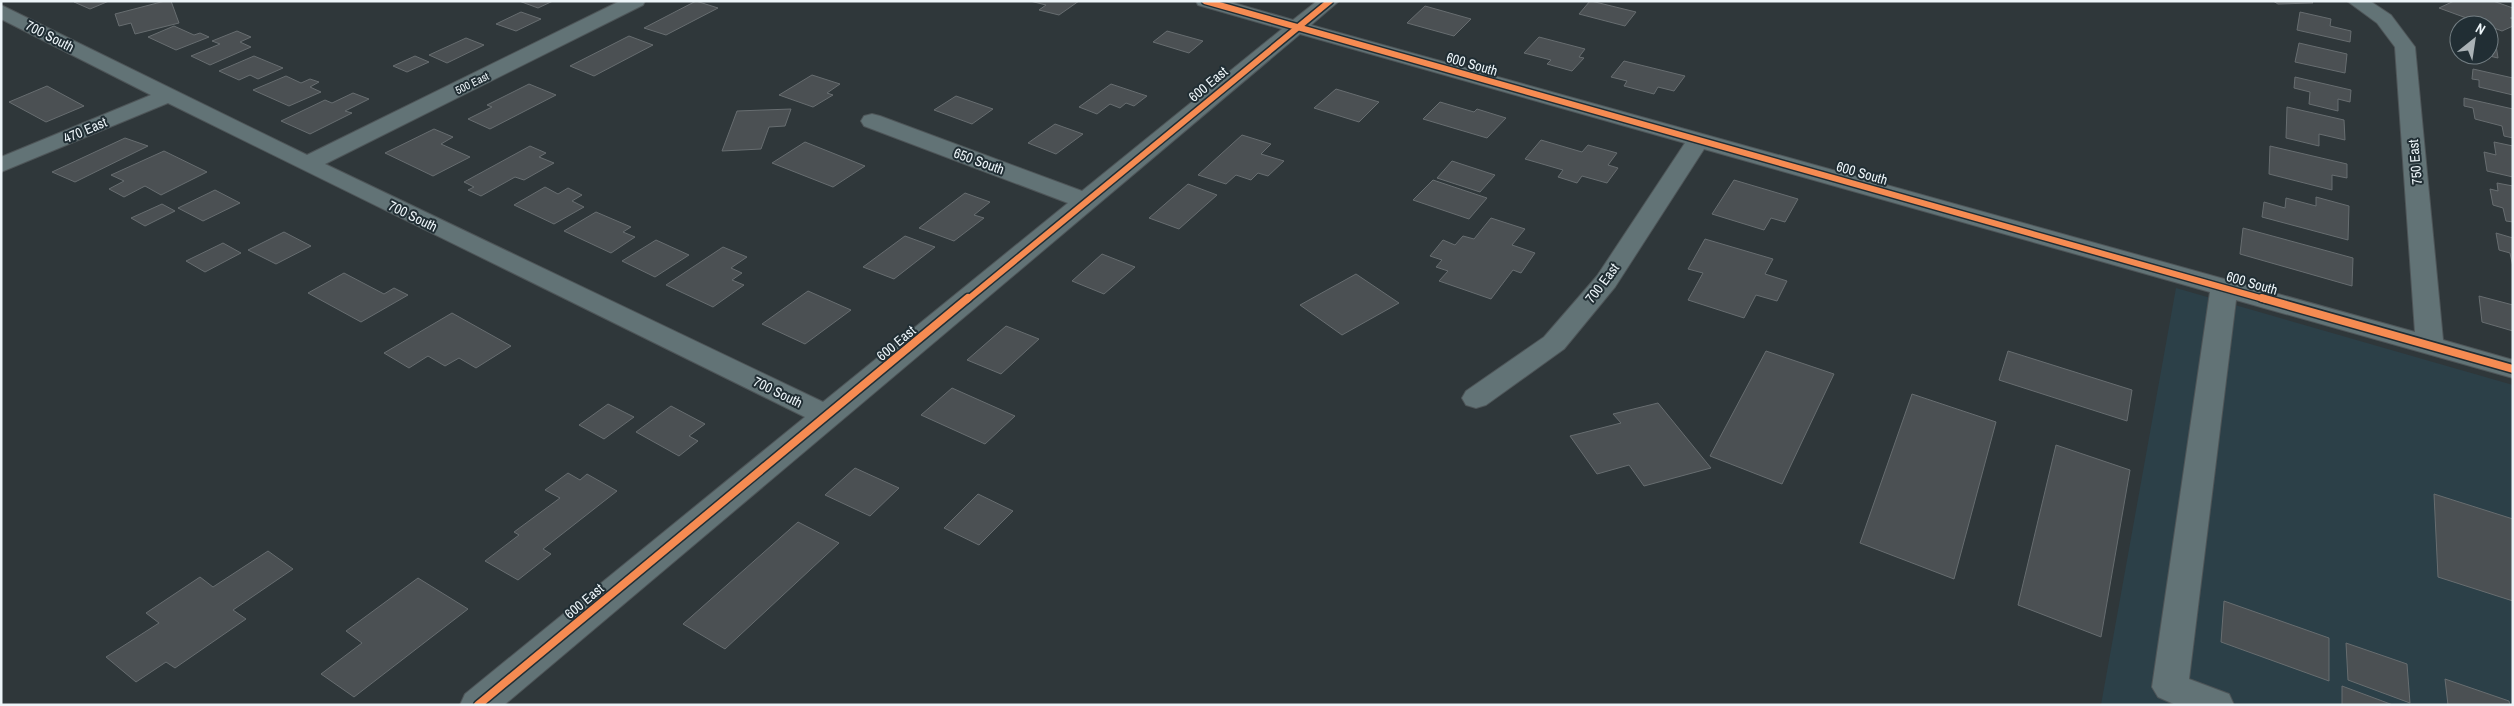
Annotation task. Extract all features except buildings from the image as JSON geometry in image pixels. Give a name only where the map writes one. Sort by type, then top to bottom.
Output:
[{"type":"street","name":"500 East","points":[[307,164],[636,1]]},
{"type":"street","name":"600 South","points":[[1205,1],[2513,369]]},
{"type":"street","name":"600 East","points":[[478,705],[1296,27],[1330,1]]},
{"type":"street","name":"750 East","points":[[2356,1],[2384,19],[2405,47],[2430,346]]},
{"type":"street","name":"700 South","points":[[1,11],[307,164],[827,416]]},
{"type":"street","name":"470 East","points":[[1,165],[169,95]]},
{"type":"street","name":"650 South","points":[[872,121],[1086,202]]},
{"type":"street","name":"700 East","points":[[1476,398],[1554,343],[1606,281],[1698,140]]},
{"type":"street","points":[[2216,705],[2170,687],[2224,288]]},
{"type":"shaded area","points":[[2176,288],[2513,385],[2513,705],[2101,705]]},
{"type":"cycle path","points":[[1205,1],[2513,369]]},
{"type":"cycle path","points":[[478,705],[1296,27],[1330,1]]}]
